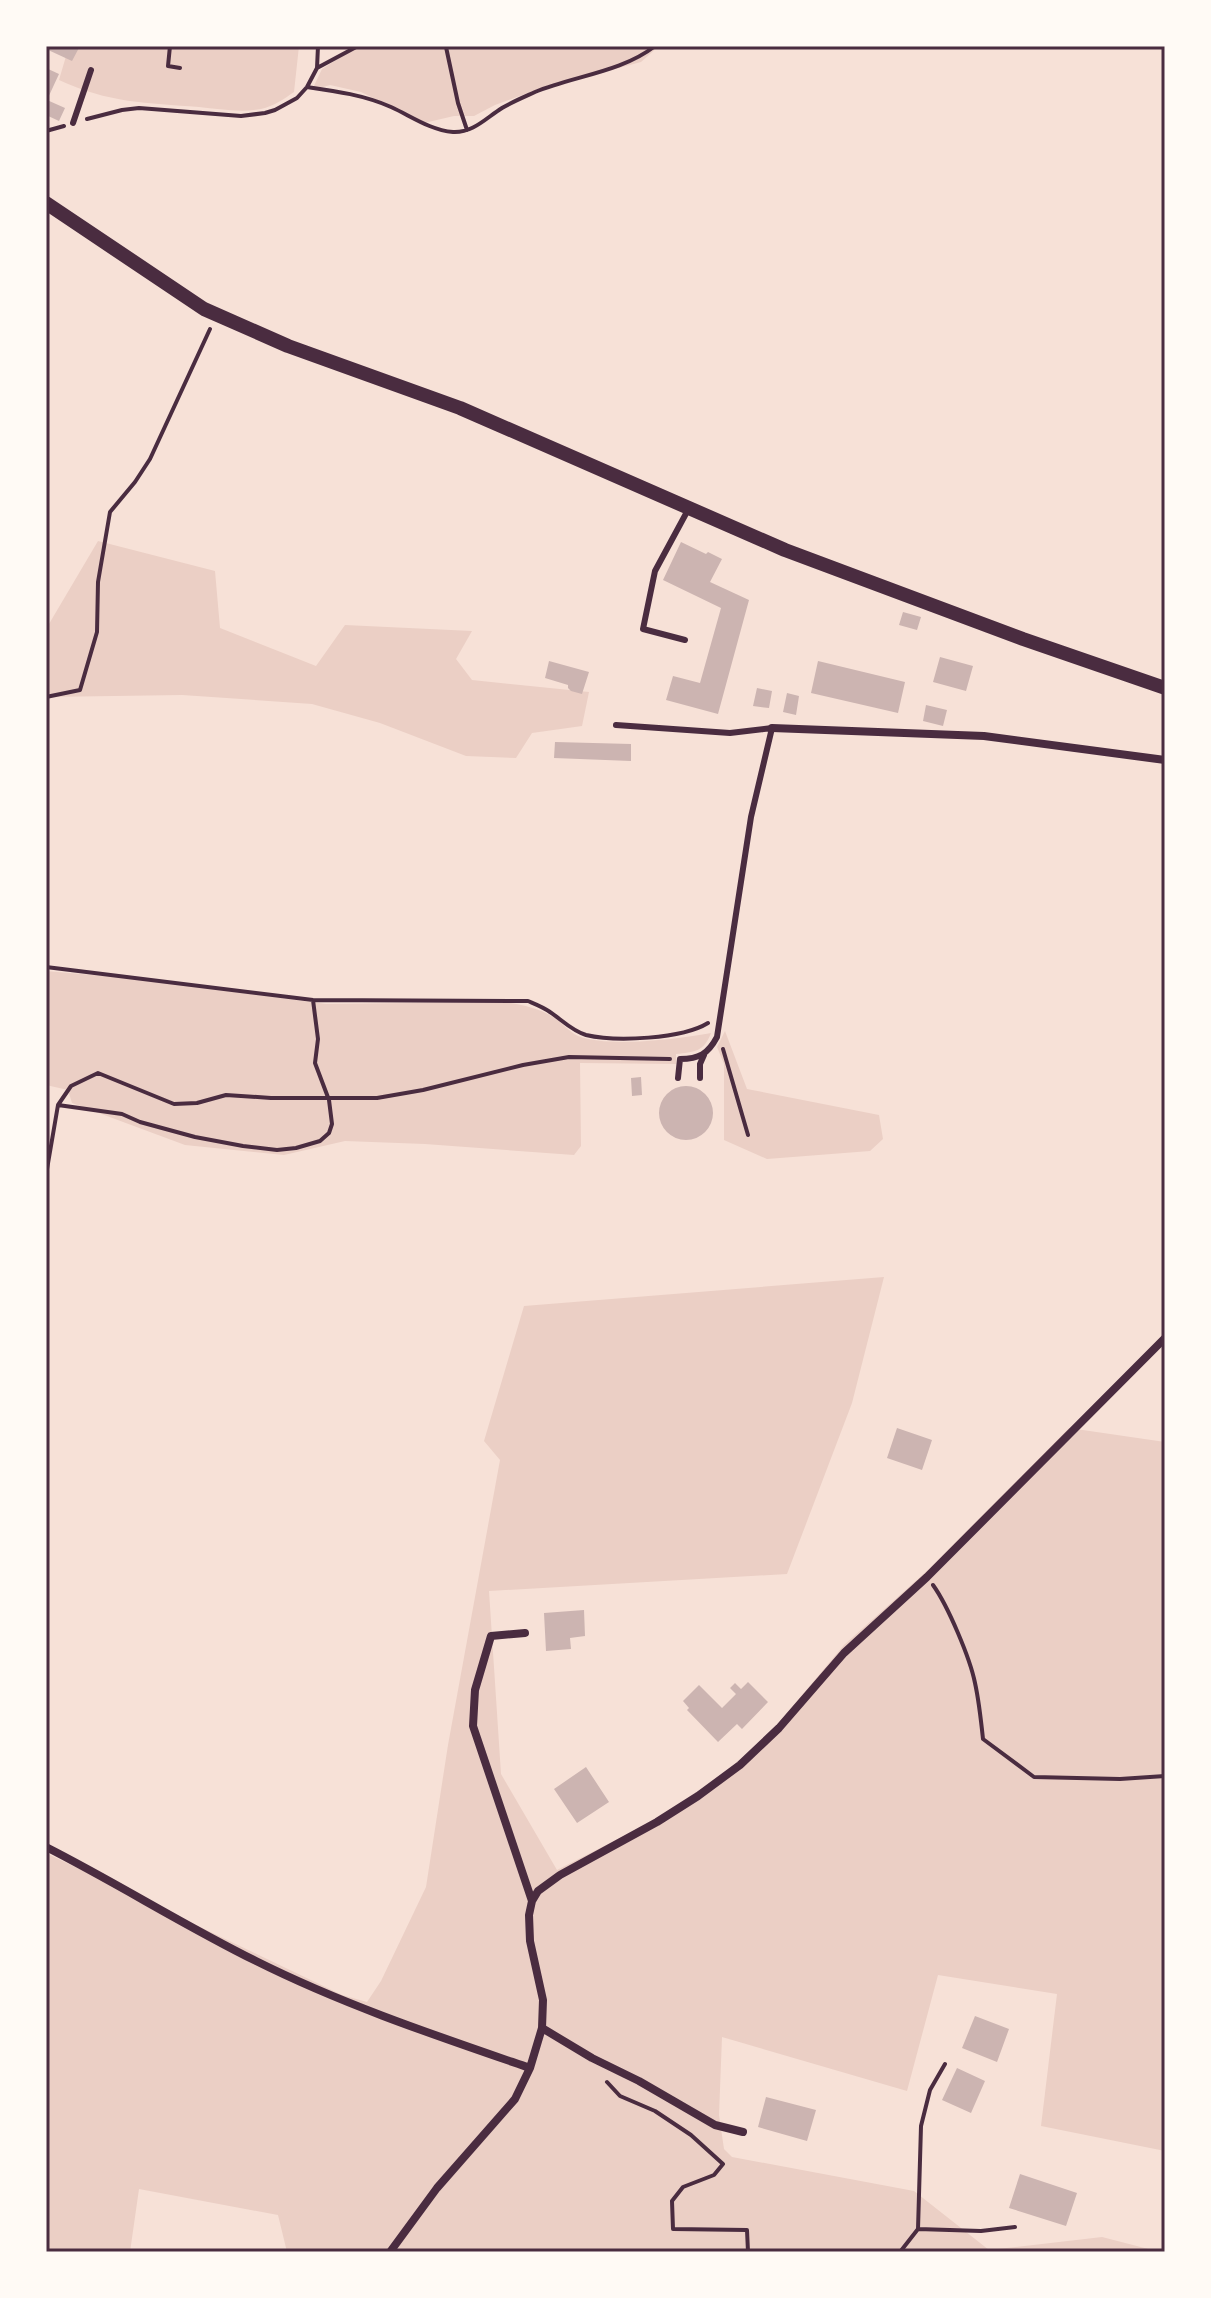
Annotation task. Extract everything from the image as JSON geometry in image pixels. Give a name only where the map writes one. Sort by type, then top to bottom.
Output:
[{"type":"street","points":[[46,203],[216,315],[288,346],[460,408],[785,550],[1165,688]]},
{"type":"street","points":[[772,728],[984,736],[1165,760]]},
{"type":"street","points":[[390,2252],[437,2188],[515,2099],[530,2068],[542,2028],[543,2000],[530,1941],[529,1915],[538,1891],[553,1879],[657,1822],[740,1765],[779,1728],[844,1653],[927,1577],[1165,1338]]},
{"type":"street","points":[[525,1633],[491,1636],[475,1690],[473,1726],[532,1901]]},
{"type":"street","points":[[46,1847],[255,1961],[321,1992],[410,2027],[530,2068]]},
{"type":"street","points":[[542,2028],[715,2125],[743,2132]]},
{"type":"lane","points":[[73,123],[91,70]]},
{"type":"lane","points":[[685,640],[643,629],[655,571],[689,508]]},
{"type":"lane","points":[[616,725],[730,733],[772,728],[751,817],[717,1037],[700,1064],[700,1078]]},
{"type":"lane","points":[[678,1078],[680,1059],[704,1055]]},
{"type":"path","points":[[170,46],[168,66],[180,68]]},
{"type":"path","points":[[46,131],[106,113],[139,108],[253,116],[275,110],[297,98],[307,87],[317,68],[318,46]]},
{"type":"path","points":[[317,68],[358,46]]},
{"type":"path","points":[[307,87],[366,98],[423,124],[453,132],[467,130],[503,107],[538,91],[645,54],[655,46]]},
{"type":"path","points":[[446,47],[467,130]]},
{"type":"path","points":[[46,697],[80,690],[97,632],[98,582],[110,512],[150,459],[171,419],[216,315]]},
{"type":"path","points":[[46,967],[313,1000],[528,1001],[586,1035],[634,1038],[683,1034],[704,1025],[722,1011]]},
{"type":"path","points":[[58,1105],[122,1114],[195,1137],[243,1146],[277,1150],[320,1141],[329,1133],[332,1124],[329,1100],[315,1063],[318,1039],[313,1000]]},
{"type":"path","points":[[717,1037],[727,1057],[748,1135]]},
{"type":"path","points":[[46,1175],[58,1105],[71,1086],[98,1073],[174,1104],[197,1103],[226,1095],[329,1100],[377,1098],[569,1057],[680,1059]]},
{"type":"path","points":[[927,1577],[942,1597],[975,1681],[983,1739],[1034,1777],[1120,1779],[1165,1776]]},
{"type":"path","points":[[592,2058],[605,2080],[620,2096],[655,2111],[691,2135],[723,2164],[714,2175],[683,2187],[672,2201],[673,2229],[747,2230],[748,2252]]},
{"type":"path","points":[[900,2252],[918,2229],[921,2126],[930,2090],[945,2064]]},
{"type":"path","points":[[918,2229],[981,2231],[1015,2227]]},
{"type":"shaded area","points":[[69,46],[299,46],[294,92],[270,106],[246,111],[128,101],[77,88],[59,80]]},
{"type":"shaded area","points":[[358,46],[659,46],[641,62],[536,90],[474,116],[454,116],[424,123],[361,92],[330,85],[312,90],[322,69]]},
{"type":"shaded area","points":[[98,541],[215,571],[220,628],[316,666],[345,625],[472,631],[456,659],[472,680],[589,692],[582,726],[532,733],[516,758],[466,756],[380,723],[312,704],[182,695],[46,697],[46,629]]},
{"type":"shaded area","points":[[46,971],[128,978],[326,1004],[505,1002],[548,1014],[578,1036],[591,1040],[663,1040],[711,1033],[698,1050],[676,1054],[676,1064],[580,1063],[581,1146],[574,1155],[345,1141],[284,1155],[185,1145],[72,1103],[68,1090],[46,1085]]},
{"type":"shaded area","points":[[725,1031],[747,1089],[879,1115],[883,1139],[870,1151],[767,1159],[724,1140],[724,1064],[717,1047]]},
{"type":"shaded area","points":[[884,1277],[852,1403],[787,1574],[489,1591],[501,1774],[557,1870],[655,1820],[737,1764],[777,1725],[844,1645],[929,1569],[1069,1428],[1165,1442],[1165,2151],[1041,2126],[1057,1994],[938,1975],[907,2091],[722,2037],[719,2115],[724,2149],[732,2157],[914,2191],[989,2250],[1102,2237],[1160,2252],[287,2252],[278,2215],[139,2189],[130,2252],[46,2252],[46,1853],[342,1995],[367,2002],[381,1981],[426,1887],[448,1745],[500,1460],[484,1441],[524,1306]]},
{"type":"building","points":[[46,46],[80,46],[72,61],[46,49]]},
{"type":"building","points":[[46,68],[59,74],[47,100],[65,108],[59,121],[46,115]]},
{"type":"building","points":[[681,542],[722,559],[710,582],[749,600],[718,714],[666,700],[673,676],[700,683],[721,608],[663,580]]},
{"type":"building","points":[[903,612],[921,617],[917,630],[899,625]]},
{"type":"building","points":[[940,657],[973,666],[966,691],[933,682]]},
{"type":"building","points":[[549,661],[589,672],[582,694],[571,691],[568,685],[545,678]]},
{"type":"building","points":[[818,661],[905,682],[898,713],[811,693]]},
{"type":"building","points":[[757,688],[772,691],[769,708],[753,706]]},
{"type":"building","points":[[787,693],[799,696],[796,715],[783,712]]},
{"type":"building","points":[[926,705],[947,710],[943,726],[923,721]]},
{"type":"building","points":[[555,742],[631,744],[631,761],[554,758]]},
{"type":"building","points":[[641,1077],[642,1095],[632,1096],[631,1078]]},
{"type":"building","points":[[686,1086],[705,1094],[713,1113],[705,1132],[686,1140],[667,1132],[659,1113],[667,1094]]},
{"type":"building","points":[[897,1428],[932,1440],[922,1470],[887,1458]]},
{"type":"building","points":[[584,1610],[585,1636],[570,1638],[571,1649],[546,1651],[544,1613]]},
{"type":"building","points":[[748,1682],[768,1702],[742,1729],[737,1724],[718,1742],[687,1710],[689,1708],[683,1701],[699,1685],[722,1708],[736,1694],[730,1688],[735,1683],[741,1689]]},
{"type":"building","points":[[586,1767],[609,1802],[577,1823],[554,1789]]},
{"type":"building","points":[[975,2016],[1009,2029],[997,2062],[962,2048]]},
{"type":"building","points":[[957,2068],[985,2081],[971,2113],[942,2100]]},
{"type":"building","points":[[766,2097],[816,2110],[807,2141],[758,2127]]},
{"type":"building","points":[[1020,2174],[1077,2193],[1066,2226],[1009,2208]]}]
